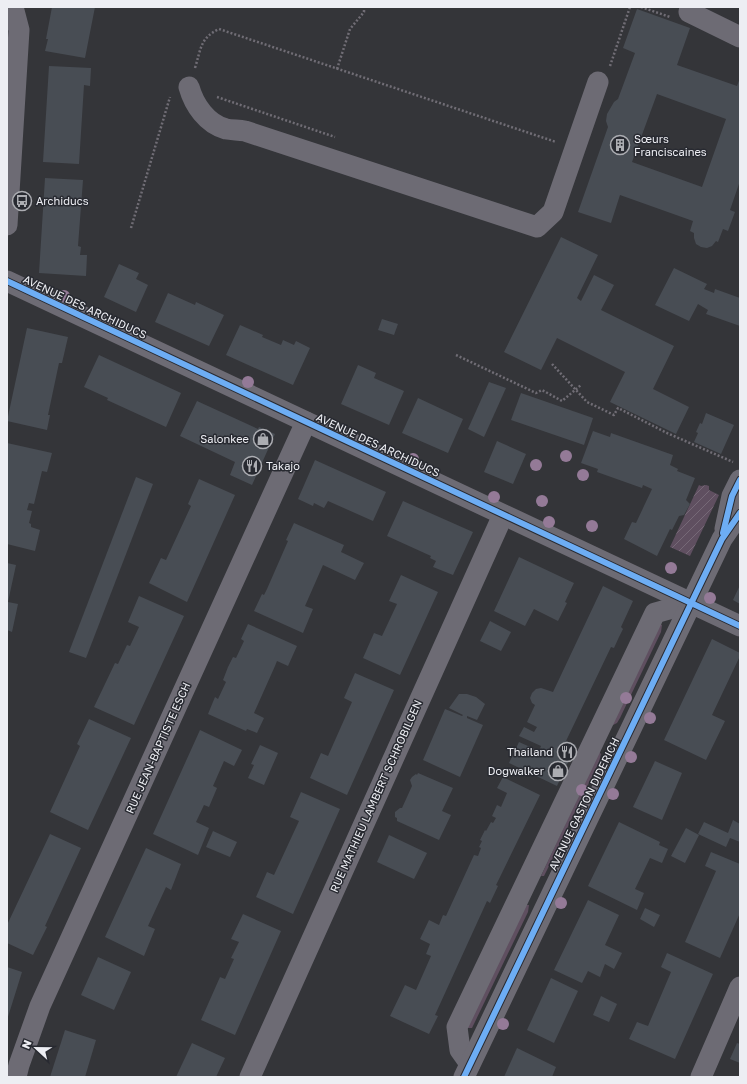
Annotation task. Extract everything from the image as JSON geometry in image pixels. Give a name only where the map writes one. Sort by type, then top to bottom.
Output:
[{"type":"street","points":[[7,225],[19,30],[13,7]]},
{"type":"street","points":[[684,13],[688,12],[740,36]]},
{"type":"street","points":[[189,87],[191,95],[200,110],[213,123],[226,129],[245,130],[537,227],[553,212],[598,82]]},
{"type":"street","name":"AVENUE DES ARCHIDUCS","points":[[7,281],[740,626]]},
{"type":"street","name":"RUE JEAN-BAPTISTE ESCH","points":[[16,1077],[40,1006],[306,422]]},
{"type":"street","name":"AVENUE GASTON DIDERICH","points":[[722,539],[738,471]]},
{"type":"street","name":"AVENUE GASTON DIDERICH","points":[[467,1070],[722,539],[740,513]]},
{"type":"street","name":"RUE MATHIEU LAMBERT SCHROBILGEN","points":[[250,1077],[503,514]]},
{"type":"street","name":"AVENUE GASTON DIDERICH","points":[[467,1070],[460,1050],[457,1027],[595,737],[655,613],[691,603]]},
{"type":"street","name":"AVENUE GASTON DIDERICH","points":[[595,737],[621,749]]},
{"type":"street","points":[[524,887],[549,898]]},
{"type":"street","points":[[701,1077],[740,987]]},
{"type":"path","points":[[337,69],[350,29],[364,12],[364,7]]},
{"type":"path","points":[[598,82],[603,84],[630,7]]},
{"type":"path","points":[[641,7],[684,13]]},
{"type":"path","points":[[131,228],[173,88],[179,84],[189,87],[204,39],[212,32],[219,29],[575,148]]},
{"type":"path","points":[[456,355],[536,393],[542,390],[562,401],[581,385]]},
{"type":"path","points":[[552,364],[587,402],[614,415],[618,408],[738,471]]},
{"type":"shaded area","points":[[699,485],[709,486],[709,490],[719,495],[690,556],[670,547]]},
{"type":"shaded area","points":[[657,622],[662,625],[661,632],[620,718],[617,723],[613,725],[611,723]]},
{"type":"shaded area","points":[[599,752],[601,754],[599,762],[544,876],[541,876]]},
{"type":"shaded area","points":[[522,905],[529,905],[528,912],[472,1028],[466,1028]]},
{"type":"building","points":[[52,7],[95,7],[85,58],[45,51]]},
{"type":"building","name":"Sœurs Franciscaines","points":[[637,9],[690,28],[677,65],[737,86],[740,78],[740,181],[730,210],[735,212],[728,231],[723,229],[718,242],[716,241],[712,246],[707,248],[696,244],[694,233],[690,231],[693,221],[620,195],[611,223],[578,212],[608,127],[606,121],[607,114],[614,102],[618,99],[635,53],[623,48]],"holes":[[[657,94],[726,119],[702,187],[632,162]]]},
{"type":"building","points":[[49,66],[91,68],[90,86],[84,85],[79,164],[43,162]]},
{"type":"building","points":[[45,178],[83,180],[78,246],[81,247],[80,255],[87,255],[86,276],[39,273]]},
{"type":"building","points":[[561,237],[598,255],[577,298],[581,301],[594,275],[614,285],[601,310],[674,346],[653,389],[689,407],[676,434],[610,402],[625,372],[557,338],[541,370],[504,352]]},
{"type":"building","points":[[119,264],[139,273],[136,279],[148,285],[136,312],[104,297]]},
{"type":"building","points":[[674,268],[707,284],[704,289],[714,293],[715,289],[740,298],[740,326],[706,314],[708,310],[698,304],[689,321],[655,305]]},
{"type":"building","points":[[168,293],[195,305],[196,302],[224,315],[209,346],[155,322]]},
{"type":"building","points":[[382,319],[398,324],[394,335],[378,330]]},
{"type":"building","points":[[240,325],[281,345],[283,340],[294,345],[296,341],[310,348],[293,385],[226,355]]},
{"type":"building","points":[[27,328],[68,337],[62,363],[59,363],[48,415],[50,415],[47,430],[7,421]]},
{"type":"building","points":[[99,355],[181,393],[166,427],[107,400],[108,398],[84,387]]},
{"type":"building","points":[[358,365],[376,373],[374,378],[404,391],[389,425],[341,404]]},
{"type":"building","points":[[489,382],[506,388],[484,437],[468,429]]},
{"type":"building","points":[[521,393],[593,418],[584,445],[511,420]]},
{"type":"building","points":[[418,398],[463,419],[448,453],[402,433]]},
{"type":"building","points":[[197,401],[258,429],[259,427],[275,434],[252,485],[230,475],[235,462],[180,436]]},
{"type":"building","points":[[706,413],[734,425],[721,454],[694,442],[698,433],[696,432],[700,423],[702,424]]},
{"type":"building","points":[[593,431],[610,437],[611,433],[673,455],[670,465],[678,469],[677,471],[695,478],[686,500],[690,504],[684,515],[679,516],[672,530],[670,529],[657,556],[624,539],[632,522],[636,523],[652,489],[643,485],[642,488],[597,472],[598,469],[581,463]]},
{"type":"building","points":[[497,441],[526,454],[513,484],[484,472]]},
{"type":"building","points":[[7,443],[52,453],[47,472],[42,471],[34,504],[29,503],[27,510],[32,511],[29,523],[31,524],[31,527],[40,530],[35,551],[7,544]]},
{"type":"building","points":[[315,460],[386,492],[373,521],[328,501],[324,508],[314,503],[313,506],[298,499]]},
{"type":"building","points":[[136,477],[153,484],[86,658],[69,652]]},
{"type":"building","points":[[199,479],[235,495],[187,602],[149,583],[161,558],[166,560],[191,506],[188,504]]},
{"type":"building","points":[[403,501],[473,532],[453,575],[433,567],[436,561],[430,558],[431,556],[387,536]]},
{"type":"building","points":[[294,523],[344,545],[341,552],[364,563],[355,580],[323,565],[305,606],[313,609],[303,633],[254,611],[262,594],[264,595],[267,589],[288,541],[286,540]]},
{"type":"building","points":[[519,557],[574,583],[565,602],[567,603],[558,621],[534,609],[525,626],[494,611]]},
{"type":"building","points":[[7,563],[16,565],[8,602],[18,604],[12,632],[7,630]]},
{"type":"building","points":[[401,575],[438,592],[400,675],[363,658],[374,633],[382,636],[397,604],[389,601]]},
{"type":"building","points":[[740,585],[740,604],[733,600]]},
{"type":"building","points":[[603,586],[633,601],[621,627],[623,629],[614,648],[611,647],[566,741],[576,745],[557,786],[509,763],[519,742],[539,751],[541,746],[519,736],[524,727],[534,732],[537,727],[527,722],[535,705],[532,703],[530,698],[536,689],[541,688],[553,692]]},
{"type":"building","points":[[139,596],[184,616],[134,725],[94,707],[115,663],[118,664],[127,645],[130,646],[139,627],[128,622]]},
{"type":"building","points":[[490,621],[511,632],[501,651],[480,641]]},
{"type":"building","points":[[248,624],[297,646],[288,666],[277,661],[254,713],[264,718],[257,733],[247,729],[246,731],[208,714],[215,697],[218,699],[226,682],[223,680],[233,657],[236,658],[244,641],[241,639]]},
{"type":"building","points":[[712,639],[740,653],[740,656],[712,715],[725,721],[706,760],[664,740]]},
{"type":"building","points":[[355,673],[394,690],[347,795],[310,778],[321,753],[328,756],[352,702],[344,698]]},
{"type":"building","points":[[459,694],[467,694],[476,697],[485,704],[477,720],[467,716],[467,718],[483,725],[460,777],[423,760],[445,709],[462,716],[463,715],[449,708]]},
{"type":"building","points":[[89,719],[131,738],[88,830],[50,812],[80,746],[77,744]]},
{"type":"building","points":[[200,730],[242,750],[234,766],[224,761],[213,786],[217,788],[209,807],[204,805],[196,822],[209,828],[198,855],[153,834]]},
{"type":"building","points":[[260,745],[278,753],[264,785],[248,778],[254,765],[251,764]]},
{"type":"building","points":[[655,761],[682,773],[662,820],[633,807]]},
{"type":"building","points":[[418,773],[453,788],[442,811],[451,815],[439,840],[397,821],[397,818],[395,817],[395,812],[402,808],[412,786],[410,780]]},
{"type":"building","points":[[503,777],[540,795],[496,885],[498,886],[490,903],[487,901],[435,1015],[438,1016],[429,1034],[390,1016],[405,985],[416,990],[431,956],[426,954],[430,944],[420,939],[429,920],[439,925],[443,915],[446,916],[474,855],[478,856],[481,848],[479,847],[482,841],[480,840],[485,830],[486,831],[491,822],[493,823],[496,818],[492,816],[497,805],[501,807],[507,793],[497,788]]},
{"type":"building","points":[[301,792],[340,809],[293,914],[256,897],[267,872],[274,875],[299,821],[290,817]]},
{"type":"building","points":[[733,820],[740,824],[740,842],[730,838],[726,847],[698,834],[704,822],[728,833]]},
{"type":"building","points":[[619,822],[660,842],[659,845],[668,849],[662,863],[650,858],[635,889],[644,893],[637,910],[588,886]]},
{"type":"building","points":[[686,828],[699,835],[685,863],[671,856]]},
{"type":"building","points":[[213,831],[237,842],[230,857],[206,847]]},
{"type":"building","points":[[50,834],[81,848],[45,926],[47,927],[33,955],[7,943],[7,925]]},
{"type":"building","points":[[389,835],[427,853],[414,879],[377,862]]},
{"type":"building","points":[[146,848],[181,864],[171,890],[166,887],[148,926],[155,929],[144,956],[105,937]]},
{"type":"building","points":[[711,852],[740,864],[740,913],[720,958],[685,942],[716,871],[705,866]]},
{"type":"building","points":[[588,900],[619,915],[605,945],[622,953],[614,969],[605,964],[600,977],[588,971],[582,983],[554,970]]},
{"type":"building","points":[[645,908],[660,915],[654,927],[640,919]]},
{"type":"building","points":[[243,914],[281,931],[235,1035],[201,1020],[220,977],[225,979],[234,959],[231,958],[239,942],[231,939]]},
{"type":"building","points":[[667,953],[713,974],[675,1059],[629,1039],[637,1022],[648,1026],[671,972],[661,967]]},
{"type":"building","points":[[98,957],[131,972],[114,1010],[81,995]]},
{"type":"building","points":[[7,967],[22,972],[7,1020]]},
{"type":"building","points":[[551,978],[578,991],[554,1043],[527,1030]]},
{"type":"building","points":[[601,996],[617,1004],[609,1022],[593,1015]]},
{"type":"building","points":[[65,1030],[96,1040],[85,1077],[50,1077]]},
{"type":"building","points":[[192,1043],[225,1058],[216,1077],[176,1077]]},
{"type":"building","points":[[737,1043],[740,1044],[740,1063],[730,1059]]},
{"type":"building","points":[[517,1048],[556,1067],[552,1077],[504,1077]]},
{"type":"cycle path","points":[[7,281],[740,626]]},
{"type":"cycle path","points":[[723,533],[732,496],[740,480]]},
{"type":"cycle path","points":[[464,1077],[722,539],[740,513]]},
{"type":"place","name":"Sœurs Franciscaines","points":[[620,145]]},
{"type":"place","name":"Archiducs","points":[[22,201]]},
{"type":"place","name":"Salonkee","points":[[263,439]]},
{"type":"place","name":"Takajo","points":[[252,466]]},
{"type":"place","name":"Thailand","points":[[567,752]]},
{"type":"place","name":"Dogwalker","points":[[558,771]]}]
